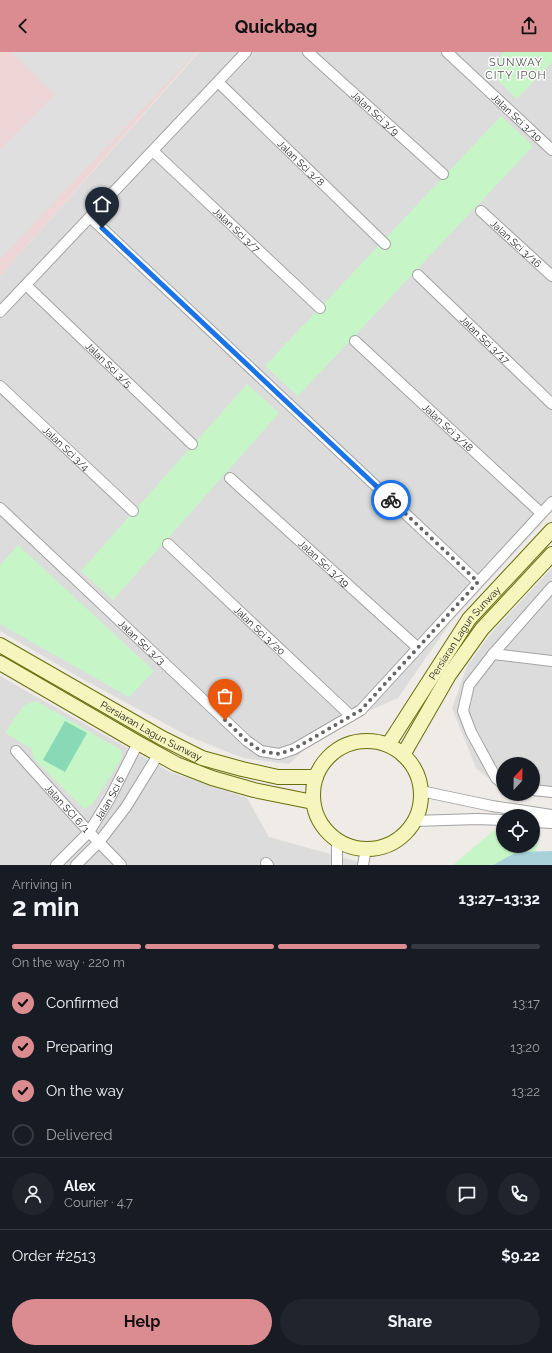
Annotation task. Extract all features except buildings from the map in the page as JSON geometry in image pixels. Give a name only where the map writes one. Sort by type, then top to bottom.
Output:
[{"type":"main road","name":"Persiaran Lagun Sunway","points":[[388,745],[469,619],[552,530]]},
{"type":"main road","points":[[538,545],[551,555]]},
{"type":"main road","name":"Persiaran Lagun Sunway","points":[[403,755],[449,675],[482,629],[551,555]]},
{"type":"main road","name":"Persiaran Lagun Sunway","points":[[0,645],[162,738],[202,758],[278,777],[316,777]]},
{"type":"main road","name":"Persiaran Lagun Sunway","points":[[0,663],[138,744],[176,764],[212,778],[254,790],[313,802]]},
{"type":"main road","points":[[370,741],[388,745],[403,755],[412,765],[418,778],[421,791],[420,806],[414,821],[406,832],[394,841],[380,847],[366,848],[351,846],[337,839],[326,829],[318,816],[313,802],[313,789],[316,777],[324,762],[337,750],[353,742],[370,741]]},
{"type":"street","points":[[0,312],[246,52]]},
{"type":"street","name":"Jalan Sci 3/9","points":[[308,52],[443,174]]},
{"type":"street","name":"Jalan Sci 3/10","points":[[447,52],[552,150]]},
{"type":"street","name":"Jalan Sci 3/8","points":[[218,82],[385,244]]},
{"type":"street","name":"Jalan Sci 3/7","points":[[153,150],[320,308]]},
{"type":"street","name":"Jalan Sci 3/16","points":[[481,211],[552,276]]},
{"type":"street","points":[[90,217],[478,582]]},
{"type":"street","name":"Jalan Sci 3/17","points":[[418,276],[552,404]]},
{"type":"street","name":"Jalan Sci 3/5","points":[[26,285],[192,444]]},
{"type":"street","name":"Jalan Sci 3/18","points":[[355,341],[541,513]]},
{"type":"street","name":"Jalan Sci 3/4","points":[[0,386],[133,511]]},
{"type":"street","name":"Jalan Sci 3/19","points":[[230,478],[418,648]]},
{"type":"street","name":"Jalan Sci 3/3","points":[[0,508],[247,741],[261,751],[279,754],[294,749],[361,710],[552,502]]},
{"type":"street","name":"Jalan Sci 3/20","points":[[168,544],[351,716]]},
{"type":"street","points":[[496,778],[471,732],[463,711],[469,685],[492,654],[552,587]]},
{"type":"street","points":[[492,654],[552,661]]},
{"type":"street","name":"Jalan Sci 6","points":[[56,865],[89,832],[110,798],[138,744]]},
{"type":"street","name":"Jalan SCI 6/1","points":[[16,750],[89,832],[121,865]]},
{"type":"street","name":"Jalan Sci 6","points":[[76,865],[99,842],[126,807],[158,755]]},
{"type":"street","points":[[421,791],[552,815]]},
{"type":"street","points":[[540,791],[552,792]]},
{"type":"street","points":[[477,802],[477,819]]},
{"type":"street","points":[[414,821],[496,820]]},
{"type":"street","points":[[540,822],[552,823]]},
{"type":"street","points":[[337,839],[337,865]]},
{"type":"street","points":[[364,865],[366,848]]},
{"type":"shaded area","points":[[0,52],[198,52],[0,276]]},
{"type":"shaded area","points":[[11,52],[197,52],[0,259],[0,150],[55,95]]},
{"type":"shaded area","points":[[199,52],[552,52],[552,512],[451,622],[398,698],[324,731],[289,764],[243,758],[188,736],[79,677],[0,631],[0,276]]},
{"type":"shaded area","points":[[552,568],[552,798],[540,797],[540,757],[496,757],[496,784],[476,768],[452,708],[467,666],[493,631]]},
{"type":"shaded area","points":[[0,676],[170,772],[247,798],[269,837],[370,865],[0,865]]},
{"type":"green space","points":[[504,52],[552,52],[552,62],[517,99],[487,70]]},
{"type":"green space","points":[[501,116],[533,146],[298,396],[265,366]]},
{"type":"green space","points":[[247,384],[279,413],[113,600],[81,571]]},
{"type":"green space","points":[[18,545],[154,671],[129,697],[0,624],[0,565]]},
{"type":"green space","points":[[36,701],[121,750],[122,758],[92,805],[84,809],[33,758],[32,749],[5,733],[23,706]]},
{"type":"green space","points":[[65,721],[87,733],[65,772],[43,760]]},
{"type":"green space","points":[[493,831],[496,831],[496,853],[535,853],[532,865],[453,865]]},
{"type":"water","points":[[540,851],[552,851],[552,865],[493,865],[515,853],[540,853]]},
{"type":"way so far","points":[[225,720],[247,741],[261,751],[279,754],[294,749],[361,710],[478,582],[391,500]]},
{"type":"district","name":"SUNWAY CITY IPOH","points":[[516,68]]},
{"type":"route","points":[[102,228],[391,500]]}]
